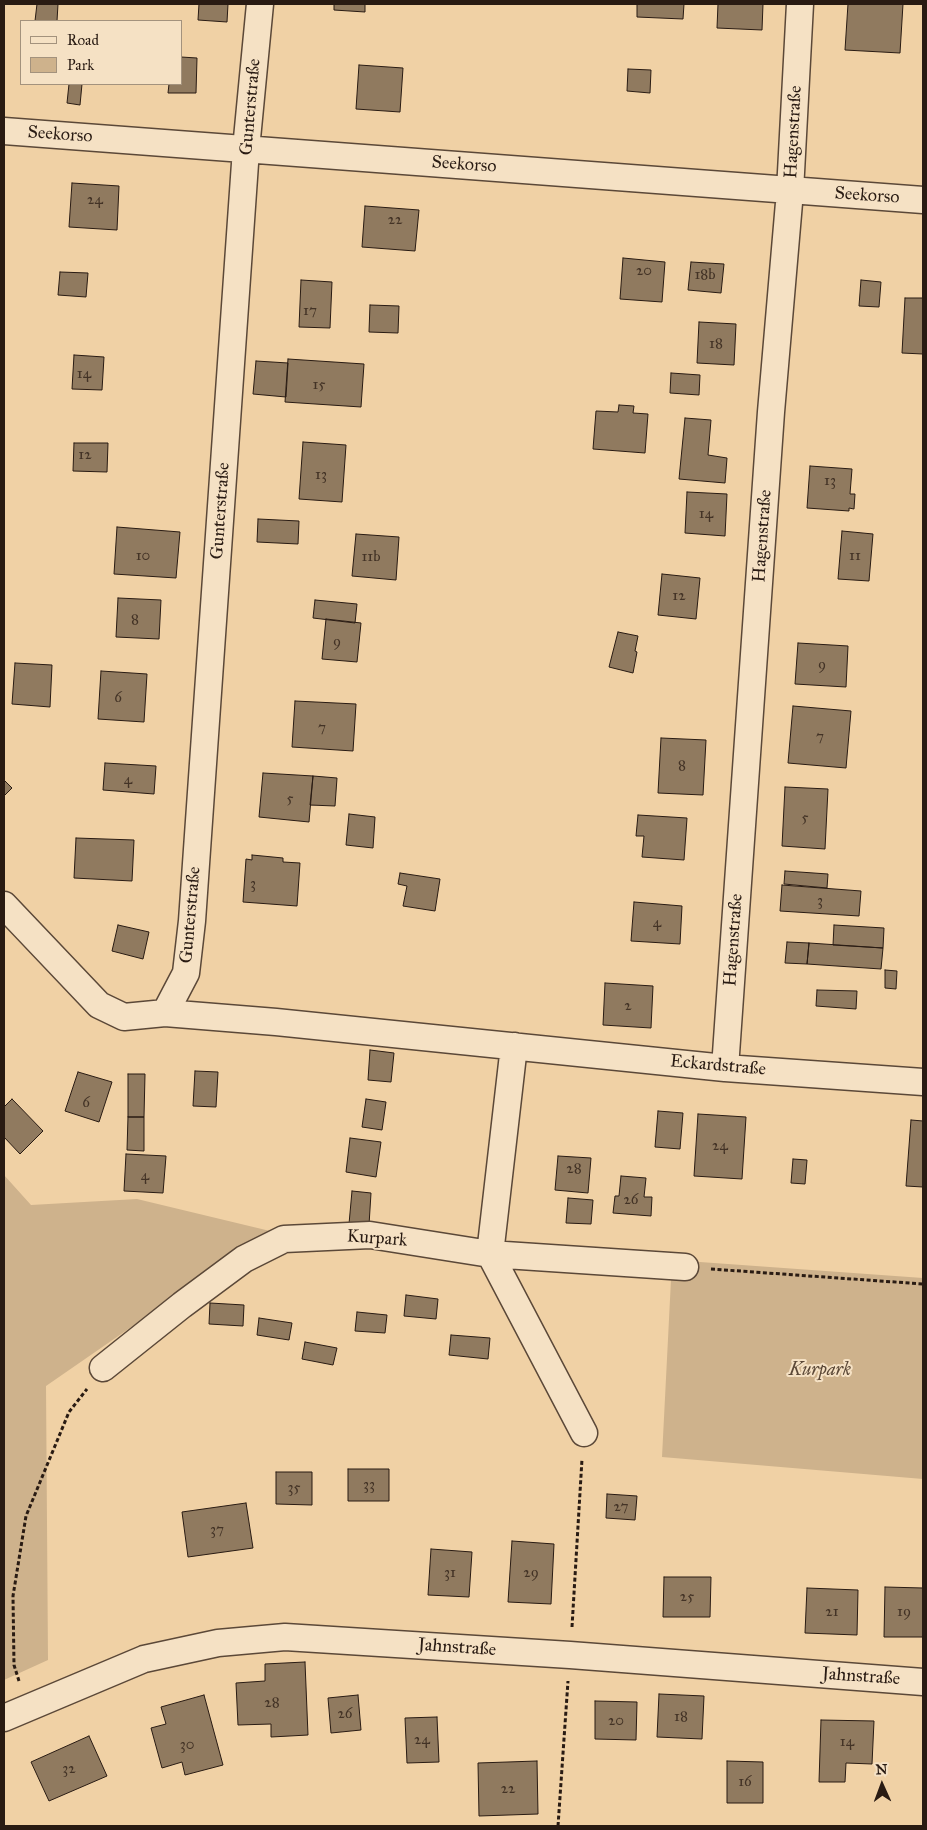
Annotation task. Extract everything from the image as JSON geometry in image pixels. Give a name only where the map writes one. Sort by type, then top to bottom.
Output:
[{"type":"street","name":"Gunterstraße","points":[[165,1013],[186,973],[192,920],[246,149],[260,4]]},
{"type":"street","name":"Hagenstraße","points":[[725,1068],[771,412],[790,191],[800,4]]},
{"type":"street","name":"Seekorso","points":[[4,131],[923,200]]},
{"type":"street","name":"Eckardstraße","points":[[4,905],[100,1005],[124,1017],[165,1013],[276,1022],[725,1068],[923,1082]]},
{"type":"street","points":[[514,1046],[490,1254],[584,1433]]},
{"type":"street","name":"Kurpark","points":[[103,1368],[182,1305],[244,1259],[284,1239],[370,1235],[490,1254]]},
{"type":"street","points":[[490,1254],[686,1267]]},
{"type":"street","name":"Jahnstraße","points":[[4,1718],[144,1659],[218,1643],[285,1636],[570,1655],[923,1682]]},
{"type":"path","points":[[686,1267],[923,1284]]},
{"type":"path","points":[[28,1708],[14,1665],[13,1596],[26,1516],[69,1412],[103,1368]]},
{"type":"green space","points":[[4,1175],[31,1205],[137,1199],[270,1231],[46,1386],[48,1660],[4,1680]]},
{"type":"green space","name":"Kurpark","points":[[672,1260],[923,1278],[923,1479],[662,1457]]},
{"type":"building","points":[[37,4],[58,4],[57,20],[35,20]]},
{"type":"building","points":[[199,4],[228,4],[227,22],[198,20]]},
{"type":"building","points":[[334,4],[365,4],[365,12],[334,10]]},
{"type":"building","points":[[637,4],[684,4],[683,19],[637,17]]},
{"type":"building","points":[[718,4],[763,4],[762,30],[717,28]]},
{"type":"building","points":[[848,4],[903,4],[900,53],[845,50]]},
{"type":"building","points":[[182,57],[197,58],[196,93],[168,93],[169,85],[182,85]]},
{"type":"building","points":[[359,65],[403,68],[400,112],[356,109]]},
{"type":"building","points":[[628,69],[651,70],[650,93],[627,91]]},
{"type":"building","points":[[69,85],[82,85],[80,105],[67,103]]},
{"type":"building","points":[[72,183],[119,186],[117,230],[69,227]]},
{"type":"building","points":[[365,206],[419,210],[415,251],[362,247]]},
{"type":"building","points":[[623,258],[665,262],[662,302],[620,299]]},
{"type":"building","points":[[691,262],[724,264],[721,293],[688,290]]},
{"type":"building","points":[[60,272],[88,273],[86,297],[58,295]]},
{"type":"building","points":[[301,280],[332,282],[330,328],[299,327]]},
{"type":"building","points":[[861,280],[881,282],[879,307],[859,306]]},
{"type":"building","points":[[905,298],[923,298],[923,354],[902,353]]},
{"type":"building","points":[[370,305],[399,306],[398,333],[369,332]]},
{"type":"building","points":[[699,322],[736,324],[734,365],[697,363]]},
{"type":"building","points":[[74,355],[104,357],[102,390],[72,389]]},
{"type":"building","points":[[288,359],[364,364],[361,407],[285,402]]},
{"type":"building","points":[[256,361],[288,363],[286,397],[253,394]]},
{"type":"building","points":[[671,373],[700,375],[699,395],[670,393]]},
{"type":"building","points":[[619,405],[634,406],[633,413],[648,414],[645,453],[593,449],[596,411],[618,412]]},
{"type":"building","points":[[685,418],[711,420],[708,455],[727,458],[725,483],[679,479]]},
{"type":"building","points":[[303,442],[346,445],[342,502],[299,499]]},
{"type":"building","points":[[74,443],[108,443],[107,472],[73,471]]},
{"type":"building","points":[[810,466],[852,469],[850,494],[855,494],[854,509],[849,508],[849,511],[807,508]]},
{"type":"building","points":[[687,492],[727,494],[725,536],[685,533]]},
{"type":"building","points":[[258,519],[299,521],[298,544],[257,542]]},
{"type":"building","points":[[117,527],[180,532],[176,578],[114,574]]},
{"type":"building","points":[[842,531],[873,534],[869,581],[838,579]]},
{"type":"building","points":[[356,534],[399,537],[396,580],[352,576]]},
{"type":"building","points":[[662,574],[700,578],[696,619],[658,615]]},
{"type":"building","points":[[118,598],[161,600],[159,639],[116,637]]},
{"type":"building","points":[[315,600],[357,604],[355,623],[313,618]]},
{"type":"building","points":[[326,619],[361,623],[357,662],[322,659]]},
{"type":"building","points":[[618,632],[638,636],[633,673],[609,667]]},
{"type":"building","points":[[798,643],[848,646],[846,687],[795,684]]},
{"type":"building","points":[[15,663],[52,665],[50,707],[12,704]]},
{"type":"building","points":[[101,671],[147,674],[144,722],[98,719]]},
{"type":"building","points":[[295,701],[356,704],[353,751],[292,747]]},
{"type":"building","points":[[793,706],[851,711],[846,768],[788,763]]},
{"type":"building","points":[[661,738],[706,740],[703,795],[658,793]]},
{"type":"building","points":[[105,763],[156,766],[154,794],[103,790]]},
{"type":"building","points":[[263,773],[313,776],[309,822],[259,817]]},
{"type":"building","points":[[313,776],[337,778],[335,806],[310,805]]},
{"type":"building","points":[[4,780],[12,788],[4,796]]},
{"type":"building","points":[[785,787],[828,789],[825,849],[782,846]]},
{"type":"building","points":[[349,814],[375,817],[373,848],[346,845]]},
{"type":"building","points":[[638,815],[687,818],[684,860],[642,857],[644,836],[636,836]]},
{"type":"building","points":[[76,838],[134,840],[132,881],[74,878]]},
{"type":"building","points":[[252,855],[283,858],[283,862],[300,863],[297,906],[243,902],[246,859],[252,860]]},
{"type":"building","points":[[785,871],[828,874],[827,888],[784,884]]},
{"type":"building","points":[[400,873],[440,879],[435,911],[403,906],[407,886],[398,884]]},
{"type":"building","points":[[782,885],[861,891],[859,916],[780,911]]},
{"type":"building","points":[[634,902],[682,906],[680,944],[631,941]]},
{"type":"building","points":[[118,925],[149,932],[143,959],[112,951]]},
{"type":"building","points":[[834,925],[884,928],[883,948],[833,945]]},
{"type":"building","points":[[787,942],[809,943],[807,964],[785,963]]},
{"type":"building","points":[[809,943],[883,948],[881,969],[807,964]]},
{"type":"building","points":[[885,970],[897,971],[896,989],[885,988]]},
{"type":"building","points":[[605,983],[653,986],[651,1028],[603,1025]]},
{"type":"building","points":[[817,990],[857,991],[856,1009],[816,1006]]},
{"type":"building","points":[[370,1050],[394,1053],[391,1082],[368,1080]]},
{"type":"building","points":[[195,1071],[218,1072],[216,1107],[193,1106]]},
{"type":"building","points":[[78,1072],[112,1082],[99,1122],[65,1111]]},
{"type":"building","points":[[128,1074],[145,1074],[144,1117],[128,1117]]},
{"type":"building","points":[[12,1099],[43,1131],[20,1154],[4,1137],[4,1107]]},
{"type":"building","points":[[366,1099],[386,1102],[382,1130],[362,1127]]},
{"type":"building","points":[[658,1111],[683,1113],[680,1149],[655,1147]]},
{"type":"building","points":[[698,1114],[746,1117],[742,1179],[694,1176]]},
{"type":"building","points":[[128,1117],[144,1117],[144,1151],[127,1150]]},
{"type":"building","points":[[911,1120],[923,1121],[923,1187],[906,1186]]},
{"type":"building","points":[[350,1138],[381,1142],[376,1177],[346,1172]]},
{"type":"building","points":[[126,1154],[166,1156],[163,1193],[124,1191]]},
{"type":"building","points":[[558,1156],[591,1158],[588,1193],[555,1190]]},
{"type":"building","points":[[793,1159],[807,1160],[805,1184],[791,1183]]},
{"type":"building","points":[[621,1176],[646,1178],[644,1197],[652,1197],[651,1216],[613,1213],[615,1196],[619,1196]]},
{"type":"building","points":[[352,1191],[371,1193],[369,1225],[349,1224]]},
{"type":"building","points":[[568,1198],[593,1200],[591,1224],[566,1223]]},
{"type":"building","points":[[406,1295],[438,1299],[436,1319],[404,1316]]},
{"type":"building","points":[[210,1303],[244,1305],[243,1326],[209,1324]]},
{"type":"building","points":[[357,1312],[387,1315],[385,1333],[355,1331]]},
{"type":"building","points":[[259,1318],[292,1323],[289,1340],[257,1335]]},
{"type":"building","points":[[451,1335],[490,1338],[488,1359],[449,1355]]},
{"type":"building","points":[[305,1342],[337,1348],[333,1365],[302,1359]]},
{"type":"building","points":[[348,1469],[389,1469],[389,1501],[348,1501]]},
{"type":"building","points":[[276,1472],[312,1472],[312,1505],[276,1504]]},
{"type":"building","points":[[607,1494],[637,1496],[635,1520],[606,1518]]},
{"type":"building","points":[[246,1503],[253,1548],[188,1557],[182,1512]]},
{"type":"building","points":[[512,1541],[554,1544],[551,1604],[508,1602]]},
{"type":"building","points":[[431,1549],[472,1552],[469,1597],[428,1595]]},
{"type":"building","points":[[664,1577],[711,1577],[710,1617],[663,1617]]},
{"type":"building","points":[[885,1587],[923,1588],[923,1637],[884,1637]]},
{"type":"building","points":[[807,1588],[858,1590],[857,1635],[805,1633]]},
{"type":"building","points":[[305,1662],[308,1735],[271,1737],[271,1724],[238,1725],[236,1683],[265,1681],[265,1664]]},
{"type":"building","points":[[659,1694],[704,1696],[702,1739],[657,1737]]},
{"type":"building","points":[[204,1695],[223,1765],[185,1775],[182,1762],[162,1768],[151,1728],[166,1724],[161,1707]]},
{"type":"building","points":[[358,1695],[361,1730],[331,1733],[328,1698]]},
{"type":"building","points":[[595,1701],[637,1702],[636,1740],[595,1739]]},
{"type":"building","points":[[437,1717],[439,1762],[407,1763],[405,1718]]},
{"type":"building","points":[[821,1720],[874,1721],[872,1764],[846,1763],[845,1782],[819,1782]]},
{"type":"building","points":[[89,1736],[107,1776],[49,1801],[31,1762]]},
{"type":"building","points":[[537,1761],[538,1814],[479,1816],[478,1763]]},
{"type":"building","points":[[727,1761],[763,1762],[763,1803],[727,1803]]}]
